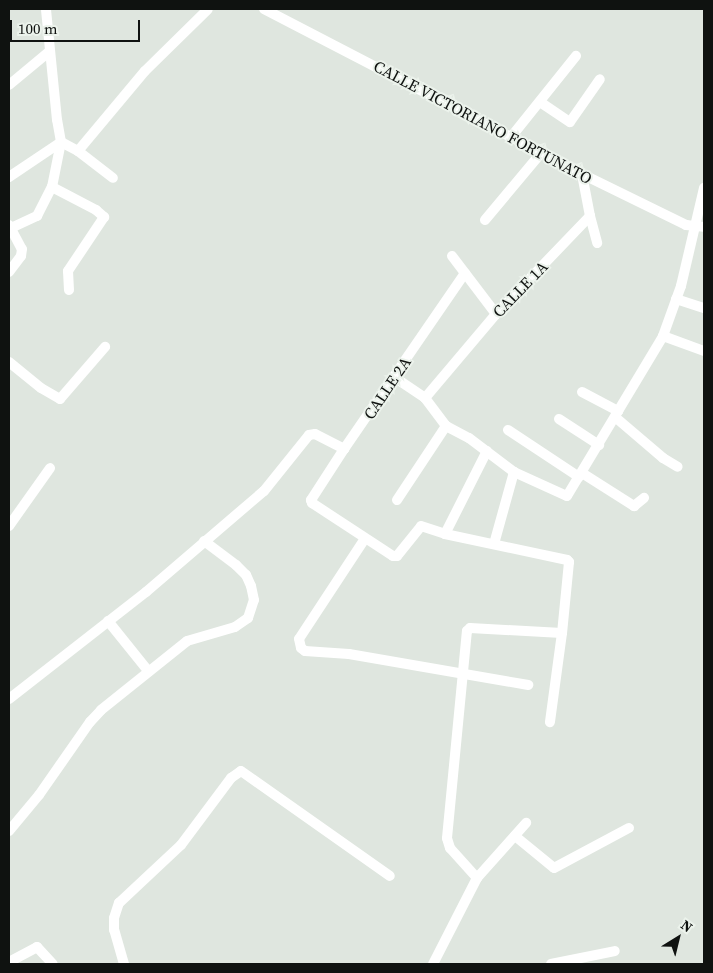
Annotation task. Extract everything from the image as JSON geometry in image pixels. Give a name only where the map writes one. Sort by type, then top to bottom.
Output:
[{"type":"street","points":[[9,272],[21,256],[22,249],[10,227],[38,216],[52,187],[62,142],[46,9]]},
{"type":"street","points":[[78,151],[145,71],[208,9]]},
{"type":"street","name":"CALLE VICTORIANO FORTUNATO","points":[[264,9],[582,174],[686,225],[700,226]]},
{"type":"street","points":[[9,85],[50,51]]},
{"type":"street","points":[[511,137],[576,56]]},
{"type":"street","points":[[540,102],[570,122],[600,79]]},
{"type":"street","points":[[62,142],[78,151],[113,178]]},
{"type":"street","points":[[9,177],[62,142]]},
{"type":"street","points":[[486,220],[541,153]]},
{"type":"street","points":[[582,174],[597,243]]},
{"type":"street","points":[[52,187],[96,210],[104,217],[68,271],[69,290]]},
{"type":"street","points":[[394,376],[425,398],[446,426],[470,438],[514,472],[567,496],[663,336],[700,226],[704,188]]},
{"type":"street","name":"CALLE 1A","points":[[425,398],[496,314],[590,216]]},
{"type":"street","points":[[452,256],[496,314]]},
{"type":"street","name":"CALLE 2A","points":[[364,540],[312,503],[311,500],[465,274]]},
{"type":"street","points":[[676,299],[704,308]]},
{"type":"street","points":[[663,336],[704,351]]},
{"type":"street","points":[[9,362],[41,388],[60,399],[105,347]]},
{"type":"street","points":[[582,392],[617,414],[663,458],[678,467]]},
{"type":"street","points":[[559,419],[598,445]]},
{"type":"street","points":[[397,500],[446,426]]},
{"type":"street","points":[[508,430],[634,506],[644,498]]},
{"type":"street","points":[[9,699],[108,621],[264,491],[309,435],[315,434],[344,449]]},
{"type":"street","points":[[445,534],[487,451]]},
{"type":"street","points":[[9,526],[50,468]]},
{"type":"street","points":[[494,544],[514,472]]},
{"type":"street","points":[[528,686],[349,654],[305,651],[301,648],[299,639],[364,540],[395,557],[421,526],[445,534],[567,560],[569,562],[562,633],[550,722]]},
{"type":"street","points":[[9,831],[39,795],[95,716],[190,639],[235,627],[248,618],[254,600],[246,575],[204,541]]},
{"type":"street","points":[[108,621],[149,672]]},
{"type":"street","points":[[477,878],[450,848],[447,838],[467,631],[470,628],[562,633]]},
{"type":"street","points":[[124,964],[114,930],[114,918],[119,903],[181,845],[231,778],[241,771],[390,876]]},
{"type":"street","points":[[433,964],[477,878],[526,823]]},
{"type":"street","points":[[514,836],[554,868],[629,828]]},
{"type":"street","points":[[9,962],[37,947],[54,964]]},
{"type":"street","points":[[550,964],[615,951]]}]
